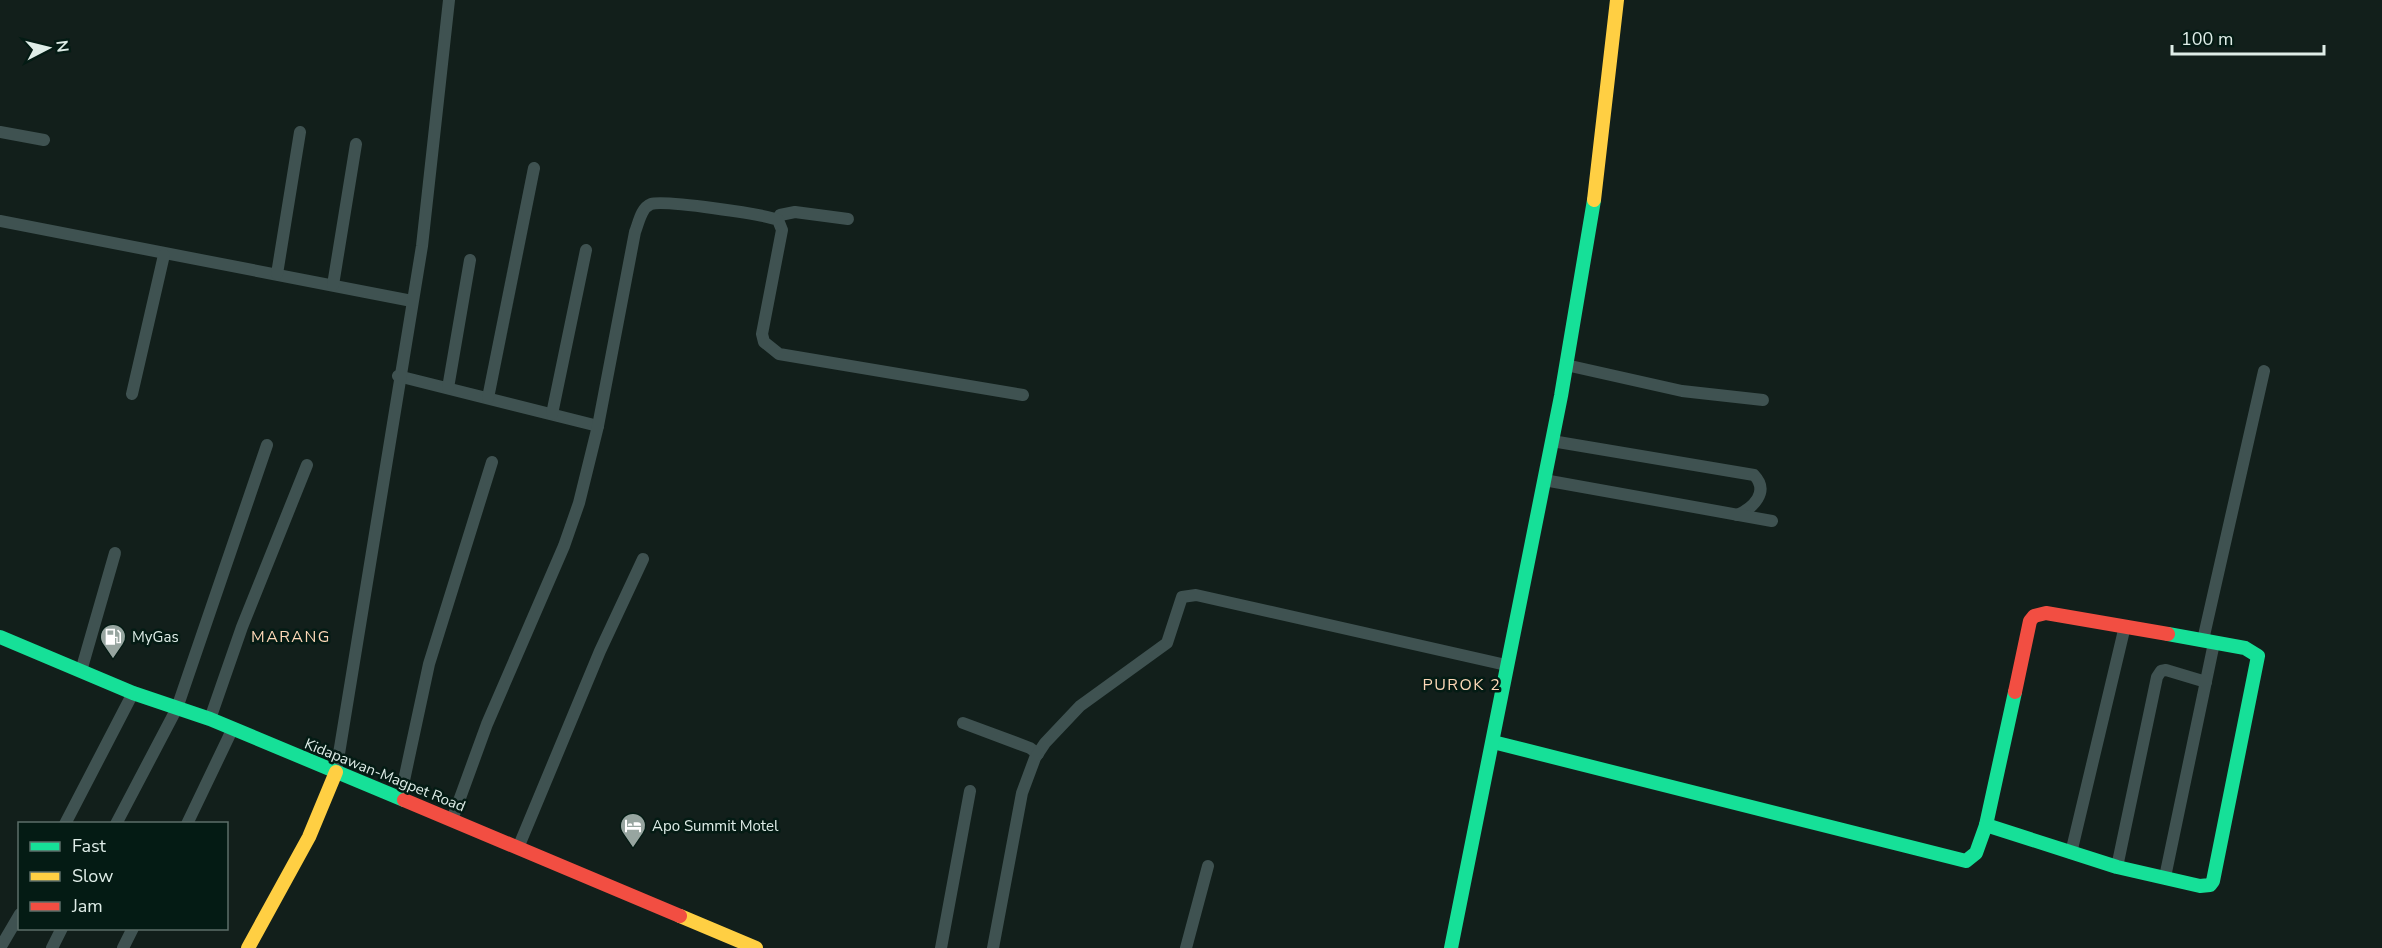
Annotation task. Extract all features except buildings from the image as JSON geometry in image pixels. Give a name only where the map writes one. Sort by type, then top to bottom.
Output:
[{"type":"street","points":[[248,948],[309,837],[336,772],[398,376],[422,246],[449,0]]},
{"type":"street","points":[[1451,948],[1566,365],[1596,189],[1617,0]]},
{"type":"street","points":[[0,132],[44,140]]},
{"type":"street","points":[[277,274],[300,132]]},
{"type":"street","points":[[333,285],[356,144]]},
{"type":"street","points":[[488,398],[534,168]]},
{"type":"street","points":[[452,820],[487,724],[564,546],[579,503],[598,426],[635,232],[643,211],[649,205],[666,203],[778,220]]},
{"type":"street","points":[[848,219],[795,212],[780,215],[778,220],[782,230],[762,328],[764,342],[779,354],[1023,394]]},
{"type":"street","points":[[0,220],[164,255],[277,274],[412,302]]},
{"type":"street","points":[[552,414],[586,250]]},
{"type":"street","points":[[132,394],[164,255]]},
{"type":"street","points":[[448,388],[471,260]]},
{"type":"street","points":[[1566,365],[1682,391],[1763,399]]},
{"type":"street","points":[[2164,878],[2206,682],[2209,642],[2264,371]]},
{"type":"street","points":[[398,376],[598,426]]},
{"type":"street","points":[[1552,441],[1754,475],[1760,488],[1759,497],[1750,510],[1737,515]]},
{"type":"street","points":[[117,822],[177,708],[267,445]]},
{"type":"street","points":[[400,799],[429,664],[492,462]]},
{"type":"street","points":[[210,719],[242,627],[307,465]]},
{"type":"street","points":[[1544,480],[1772,521]]},
{"type":"street","points":[[81,671],[115,553]]},
{"type":"street","points":[[519,848],[600,651],[643,559]]},
{"type":"street","points":[[993,948],[1022,793],[1038,754],[1055,732],[1089,699],[1167,643],[1179,602],[1189,595],[1506,665]]},
{"type":"street","points":[[1493,742],[1961,861],[1970,860],[1976,853],[1986,825],[2030,621],[2034,616],[2046,613],[2256,652],[2259,661],[2233,770],[2213,881],[2205,886],[2117,867],[1986,825]]},
{"type":"street","points":[[2071,853],[2125,626]]},
{"type":"street","name":"Kidapawan-Magpet Road","points":[[0,638],[133,693],[210,719],[756,948]]},
{"type":"street","points":[[2117,867],[2157,677],[2161,671],[2166,670],[2206,682]]},
{"type":"street","points":[[66,822],[133,693]]},
{"type":"street","points":[[963,723],[1030,748],[1038,754]]},
{"type":"street","points":[[188,822],[232,730]]},
{"type":"street","points":[[941,948],[970,791]]},
{"type":"street","points":[[1186,948],[1208,867]]},
{"type":"street","points":[[0,948],[18,917]]},
{"type":"street","points":[[52,948],[61,930]]},
{"type":"street","points":[[123,948],[132,930]]},
{"type":"traffic: fast","points":[[1451,948],[1561,396],[1594,200]]},
{"type":"traffic: fast","points":[[1986,825],[2117,867],[2200,886],[2210,885],[2213,881],[2258,656],[2245,648],[2168,634]]},
{"type":"traffic: fast","points":[[0,637],[133,693],[210,719],[404,800]]},
{"type":"traffic: fast","points":[[1493,742],[1966,861],[1976,853],[1986,825],[2015,692]]},
{"type":"traffic: slow","points":[[1594,200],[1617,0]]},
{"type":"traffic: slow","points":[[248,948],[309,837],[336,772]]},
{"type":"traffic: slow","points":[[680,916],[756,948]]},
{"type":"traffic: jam","points":[[2015,692],[2030,621],[2034,616],[2046,613],[2168,634]]},
{"type":"traffic: jam","points":[[404,800],[680,916]]},
{"type":"place","name":"MyGas","points":[[113,660]]},
{"type":"place","name":"Apo Summit Motel","points":[[633,849]]},
{"type":"district","name":"MARANG","points":[[291,636]]},
{"type":"district","name":"PUROK 2","points":[[1462,684]]}]
